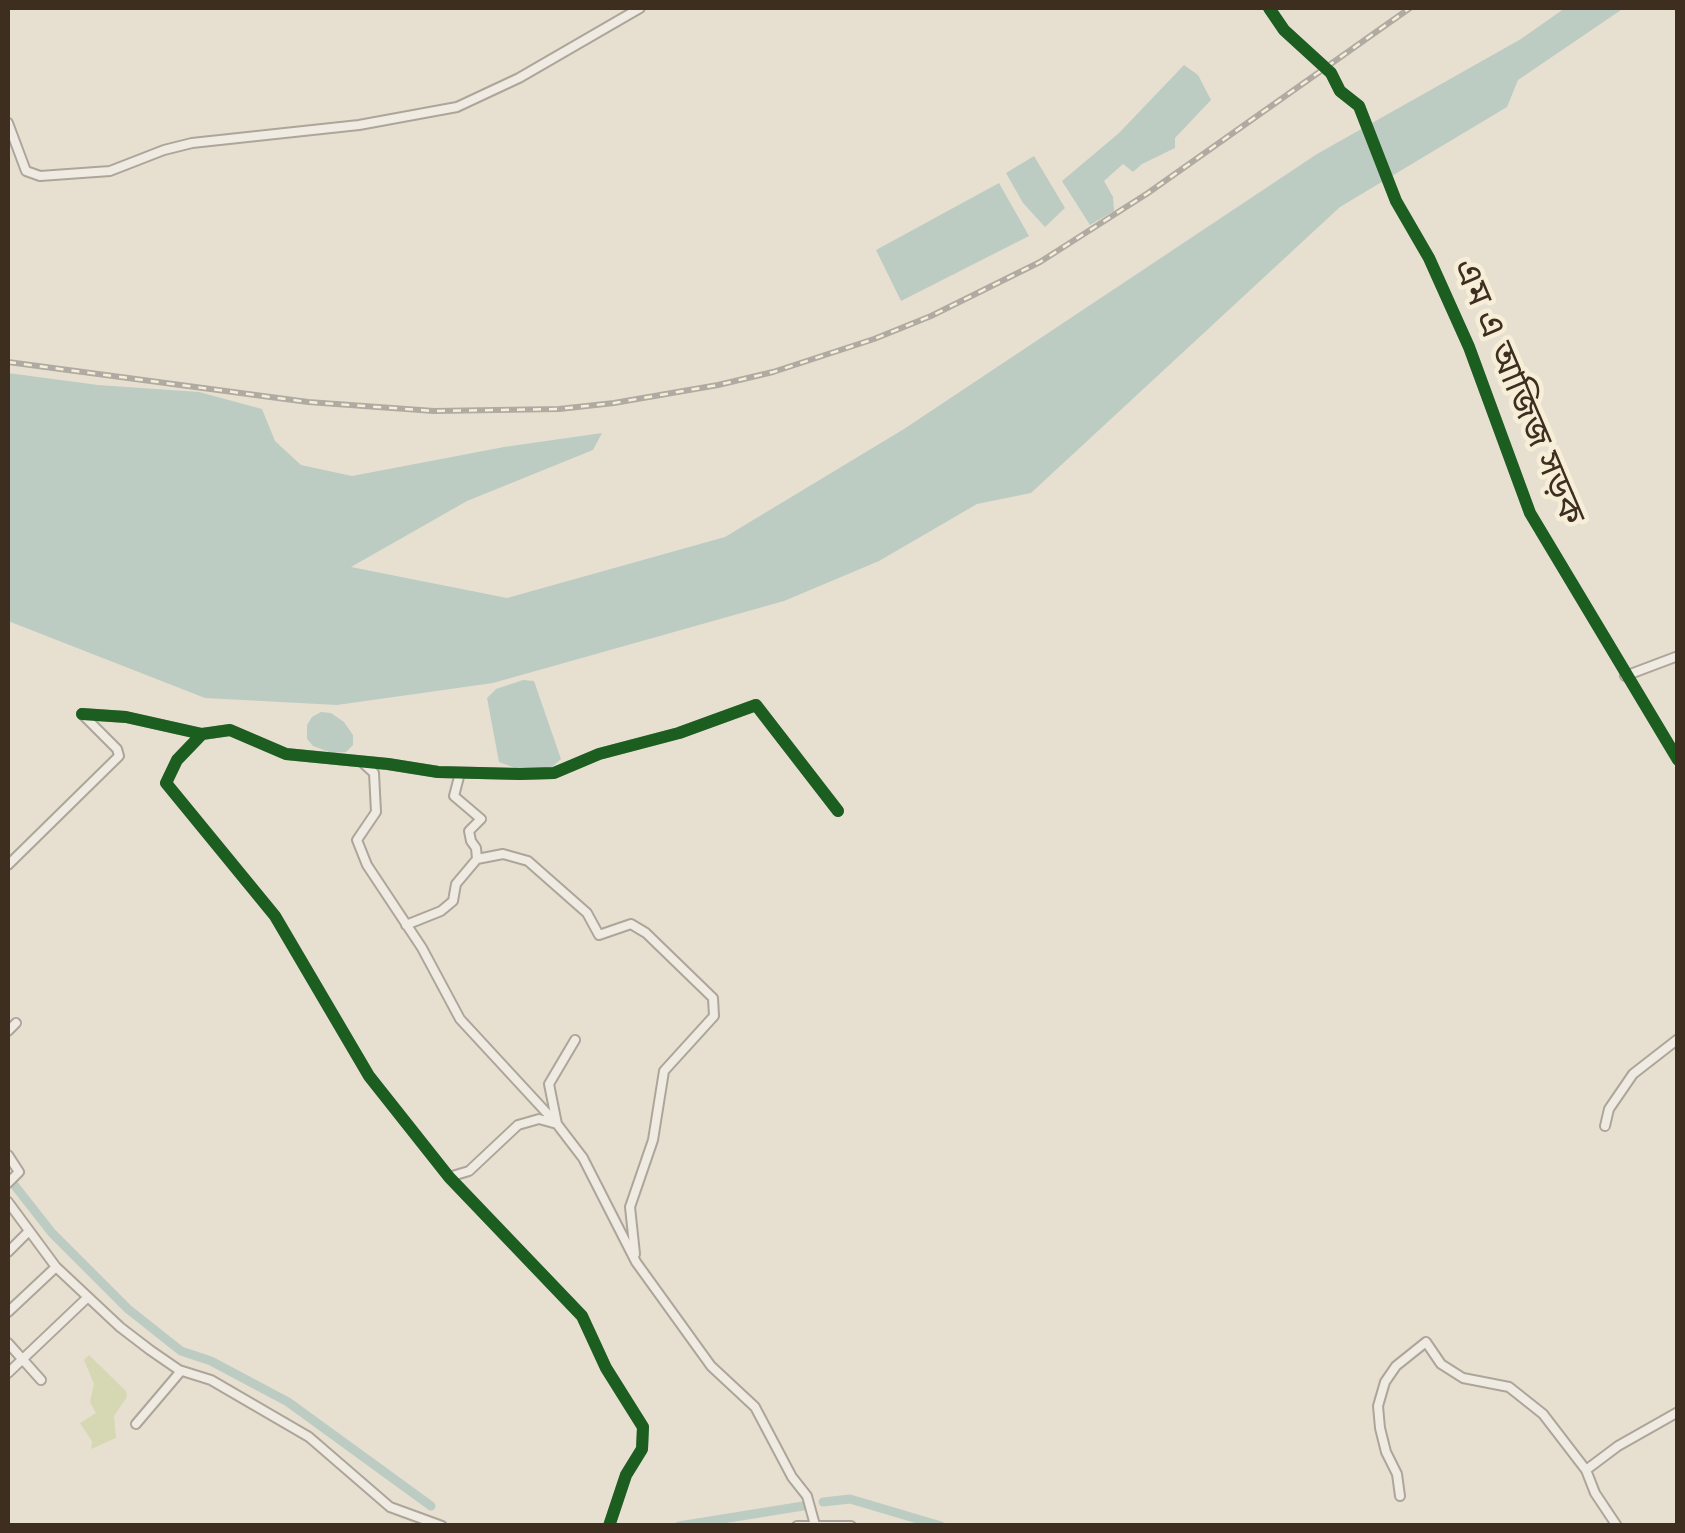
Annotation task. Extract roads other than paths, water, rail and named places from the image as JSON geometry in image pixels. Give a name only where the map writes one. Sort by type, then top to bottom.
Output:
[{"type":"street","points":[[8,123],[26,171],[40,176],[110,172],[192,143],[359,125],[458,107],[518,78],[640,8]]},
{"type":"street","name":"এম এ আজিজ সড়ক","points":[[1269,8],[1284,30],[1359,106],[1396,202],[1429,258],[1468,347],[1530,513],[1678,760]]},
{"type":"street","points":[[1626,676],[1678,656]]},
{"type":"street","points":[[8,864],[120,756],[117,748],[82,714],[126,716],[202,734],[230,730],[286,754],[460,773],[554,774],[599,754],[679,733],[756,705],[838,812]]},
{"type":"street","points":[[202,734],[177,760],[166,783],[275,916],[369,1076],[449,1178],[582,1316],[606,1368],[644,1427],[642,1449],[626,1475],[609,1526]]},
{"type":"street","points":[[362,762],[374,774],[376,812],[356,840],[367,865],[460,1019],[584,1158],[636,1262],[711,1366],[755,1407],[792,1477],[808,1496],[814,1525]]},
{"type":"street","points":[[460,773],[454,796],[481,819],[469,831],[476,860]]},
{"type":"street","points":[[406,924],[440,911],[453,901],[456,884],[476,860],[503,854],[528,861],[587,913],[599,936],[631,924],[661,945],[674,963],[703,984],[713,998],[714,1016],[664,1071],[653,1140],[630,1208],[636,1262]]},
{"type":"street","points":[[8,1031],[16,1022]]},
{"type":"street","points":[[1605,1126],[1610,1108],[1633,1074],[1678,1038]]},
{"type":"street","points":[[557,1124],[549,1084],[575,1040]]},
{"type":"street","points":[[449,1178],[469,1170],[518,1125],[538,1119],[557,1124]]},
{"type":"street","points":[[8,1154],[17,1175],[8,1183]]},
{"type":"street","points":[[8,1202],[56,1267],[120,1328],[182,1371],[212,1380],[310,1437],[390,1508],[442,1526]]},
{"type":"street","points":[[8,1252],[28,1232]]},
{"type":"street","points":[[8,1312],[56,1267]]},
{"type":"street","points":[[8,1372],[88,1298]]},
{"type":"street","points":[[1400,1496],[1397,1474],[1380,1428],[1378,1406],[1385,1382],[1396,1366],[1426,1342],[1441,1364],[1463,1378],[1509,1387],[1543,1414],[1586,1470],[1595,1493],[1618,1526]]},
{"type":"street","points":[[8,1343],[41,1380]]},
{"type":"street","points":[[136,1424],[182,1371]]},
{"type":"street","points":[[1586,1470],[1618,1446],[1678,1412]]},
{"type":"street","points":[[797,1526],[851,1526]]},
{"type":"waterway","points":[[8,1177],[52,1233],[128,1309],[181,1351],[211,1361],[288,1402],[431,1506]]},
{"type":"waterway","points":[[823,1502],[850,1499],[941,1526]]},
{"type":"waterway","points":[[679,1526],[803,1506]]},
{"type":"railway","points":[[8,362],[308,402],[434,411],[559,409],[614,403],[773,372],[931,316],[1040,262],[1148,193],[1410,8]]}]
